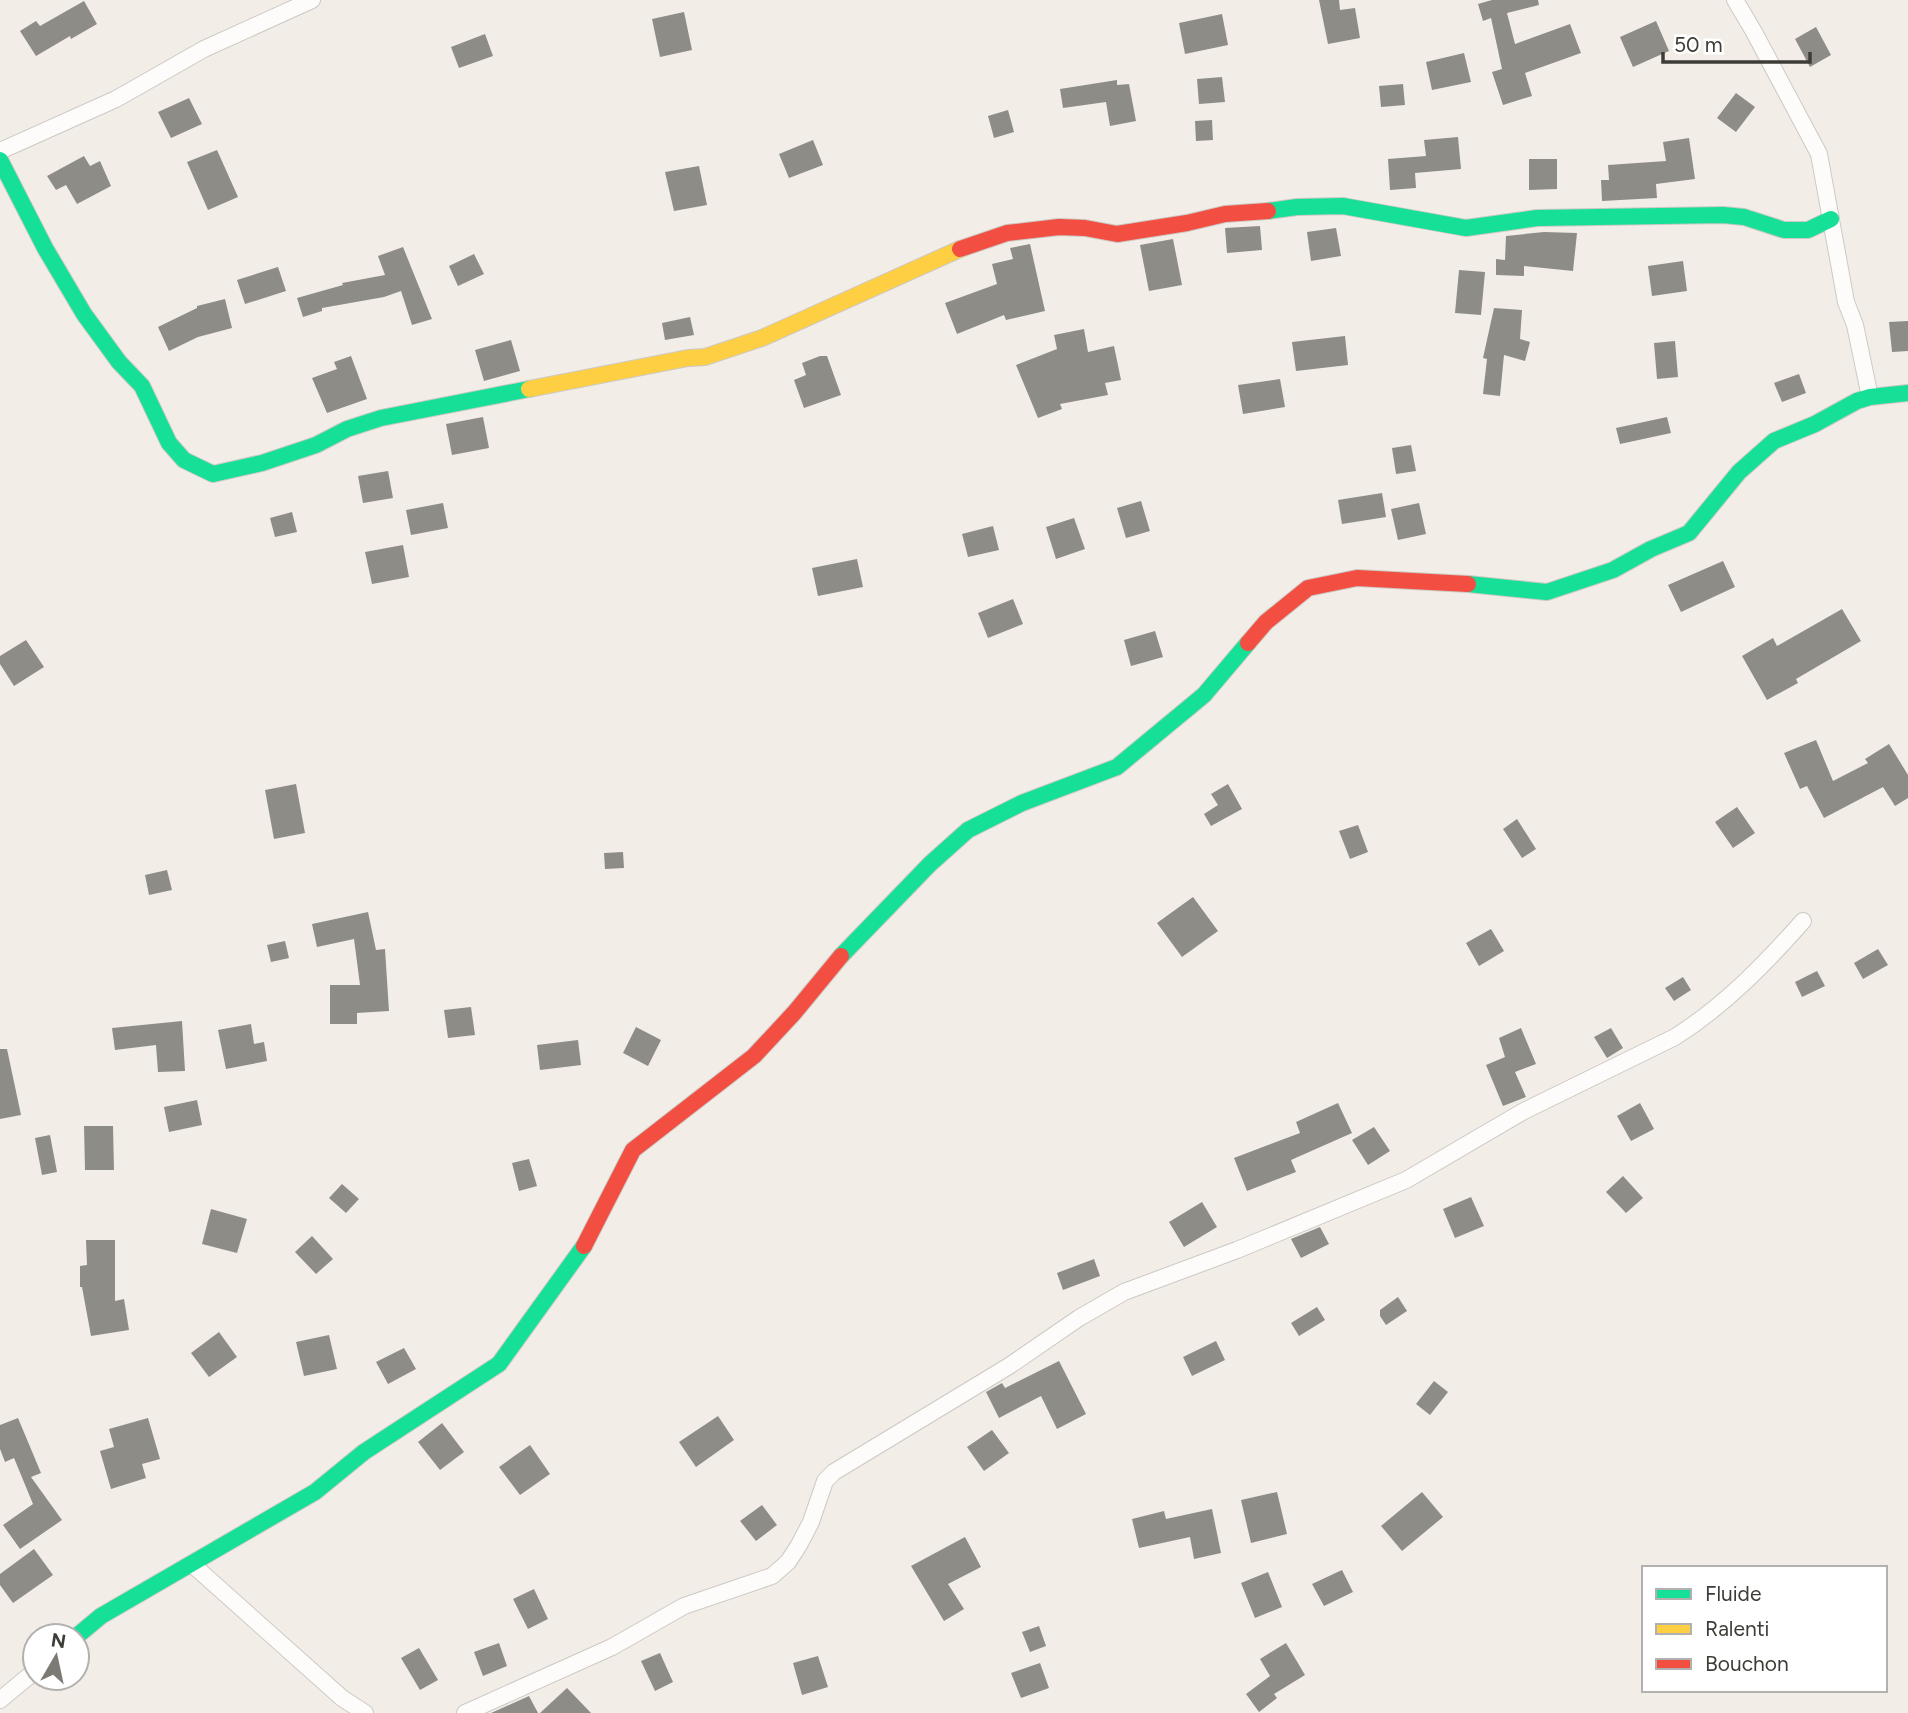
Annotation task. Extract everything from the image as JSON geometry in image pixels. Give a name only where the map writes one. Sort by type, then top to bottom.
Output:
[{"type":"street","points":[[0,151],[116,99],[204,49],[312,0]]},
{"type":"street","points":[[1735,0],[1755,32],[1819,154],[1846,302],[1855,325],[1870,397]]},
{"type":"street","points":[[0,160],[45,247],[84,314],[142,386],[169,443],[184,460],[213,474],[262,463],[316,445],[347,429],[381,418],[688,358],[705,357],[788,326],[877,283],[965,246],[1007,233],[1059,227],[1086,228],[1117,234],[1225,214],[1248,214],[1297,207],[1343,206],[1466,228],[1537,218],[1723,215],[1744,217],[1784,230],[1808,230],[1831,219]]},
{"type":"street","points":[[91,1624],[315,1492],[364,1452],[499,1364],[583,1247],[633,1150],[754,1056],[842,955],[930,864],[968,830],[1022,803],[1117,767],[1204,695],[1266,622],[1308,588],[1357,578],[1485,585],[1547,592],[1587,579],[1613,570],[1651,549],[1689,533],[1739,472],[1774,441],[1815,424],[1857,401],[1908,393]]},
{"type":"street","points":[[465,1713],[612,1647],[684,1606],[772,1577],[788,1562],[799,1545],[811,1522],[825,1481],[834,1472],[1009,1366],[1079,1318],[1124,1292],[1237,1250],[1406,1180],[1524,1111],[1675,1037],[1692,1027],[1759,971],[1803,921]]},
{"type":"street","points":[[193,1565],[342,1699],[365,1713]]},
{"type":"street","points":[[0,1700],[21,1683]]},
{"type":"building","points":[[1319,0],[1339,0],[1340,10],[1355,8],[1360,38],[1328,44]]},
{"type":"building","points":[[1492,0],[1538,0],[1539,5],[1507,13],[1515,44],[1570,24],[1581,53],[1525,73],[1532,96],[1503,105],[1492,72],[1502,69],[1491,18],[1483,21],[1478,4]]},
{"type":"building","points":[[84,1],[97,24],[36,56],[20,31],[36,21],[40,26]]},
{"type":"building","points":[[684,12],[692,50],[660,57],[652,19]]},
{"type":"building","points":[[1222,14],[1228,45],[1185,54],[1179,23]]},
{"type":"building","points":[[1656,21],[1669,51],[1633,67],[1620,37]]},
{"type":"building","points":[[1816,27],[1831,55],[1810,67],[1795,39]]},
{"type":"building","points":[[485,34],[493,56],[459,68],[451,47]]},
{"type":"building","points":[[1464,53],[1471,82],[1432,90],[1426,62]]},
{"type":"building","points":[[1222,77],[1225,102],[1199,104],[1197,79]]},
{"type":"building","points":[[1117,80],[1117,85],[1129,84],[1136,121],[1110,126],[1106,102],[1063,108],[1060,89]]},
{"type":"building","points":[[1403,84],[1405,105],[1381,107],[1379,86]]},
{"type":"building","points":[[1736,93],[1755,107],[1736,132],[1717,118]]},
{"type":"building","points":[[189,98],[202,124],[171,138],[158,112]]},
{"type":"building","points":[[1008,110],[1014,132],[994,138],[988,116]]},
{"type":"building","points":[[1212,120],[1213,140],[1196,141],[1195,121]]},
{"type":"building","points":[[1458,137],[1461,169],[1415,173],[1416,188],[1390,190],[1388,159],[1426,156],[1424,140]]},
{"type":"building","points":[[1689,138],[1695,179],[1656,184],[1657,198],[1602,201],[1601,180],[1609,180],[1608,165],[1666,161],[1663,142]]},
{"type":"building","points":[[813,140],[823,165],[789,178],[779,154]]},
{"type":"building","points":[[217,150],[238,197],[208,210],[187,162]]},
{"type":"building","points":[[84,156],[90,166],[100,161],[111,186],[77,204],[66,185],[56,190],[47,176]]},
{"type":"building","points":[[1529,159],[1557,159],[1557,189],[1529,190]]},
{"type":"building","points":[[699,166],[707,205],[674,211],[665,172]]},
{"type":"building","points":[[1260,226],[1262,250],[1227,253],[1225,228]]},
{"type":"building","points":[[1336,228],[1341,256],[1311,261],[1307,232]]},
{"type":"building","points":[[1544,232],[1577,233],[1573,271],[1524,266],[1524,276],[1496,275],[1496,259],[1505,260],[1506,236]]},
{"type":"building","points":[[1173,239],[1182,285],[1149,291],[1140,245]]},
{"type":"building","points":[[1030,244],[1045,311],[1006,320],[1004,315],[957,334],[945,303],[997,284],[992,264],[1013,259],[1010,248]]},
{"type":"building","points":[[403,247],[432,319],[412,325],[401,291],[384,297],[322,308],[322,311],[303,317],[297,298],[343,285],[342,283],[385,275],[378,256]]},
{"type":"building","points":[[474,254],[484,274],[458,286],[449,266]]},
{"type":"building","points":[[1683,261],[1687,291],[1652,296],[1648,266]]},
{"type":"building","points":[[278,267],[286,291],[245,304],[237,280]]},
{"type":"building","points":[[1459,270],[1485,272],[1481,315],[1455,313]]},
{"type":"building","points":[[225,299],[232,328],[198,337],[169,351],[158,327],[197,306]]},
{"type":"building","points":[[1494,308],[1522,310],[1520,339],[1530,342],[1525,361],[1504,355],[1500,396],[1483,394],[1487,359],[1483,358]]},
{"type":"building","points":[[690,317],[694,335],[665,340],[662,323]]},
{"type":"building","points":[[1908,321],[1908,351],[1892,352],[1889,322]]},
{"type":"building","points":[[1084,329],[1088,352],[1114,346],[1121,380],[1105,383],[1108,395],[1060,404],[1062,409],[1038,418],[1016,365],[1057,349],[1054,335]]},
{"type":"building","points":[[1345,336],[1348,365],[1296,371],[1292,342]]},
{"type":"building","points":[[511,340],[520,371],[484,381],[475,350]]},
{"type":"building","points":[[1675,341],[1678,377],[1657,379],[1654,343]]},
{"type":"building","points":[[351,356],[367,399],[327,413],[312,378],[337,369],[334,362]]},
{"type":"building","points":[[827,356],[841,395],[804,408],[794,380],[806,375],[802,363]]},
{"type":"building","points":[[1799,374],[1806,393],[1782,402],[1774,383]]},
{"type":"building","points":[[1280,379],[1285,407],[1243,414],[1238,385]]},
{"type":"building","points":[[483,417],[489,448],[452,455],[446,424]]},
{"type":"building","points":[[1667,417],[1671,433],[1620,444],[1616,428]]},
{"type":"building","points":[[1411,445],[1416,471],[1396,474],[1392,448]]},
{"type":"building","points":[[388,471],[393,498],[363,503],[358,476]]},
{"type":"building","points":[[1382,493],[1386,517],[1342,524],[1338,500]]},
{"type":"building","points":[[1141,501],[1150,531],[1126,538],[1117,508]]},
{"type":"building","points":[[443,503],[448,528],[411,535],[406,510]]},
{"type":"building","points":[[1419,503],[1426,534],[1398,540],[1391,509]]},
{"type":"building","points":[[292,512],[297,532],[275,537],[270,518]]},
{"type":"building","points":[[1074,518],[1085,549],[1056,559],[1046,527]]},
{"type":"building","points":[[993,526],[999,550],[968,557],[962,534]]},
{"type":"building","points":[[403,545],[409,577],[372,584],[365,552]]},
{"type":"building","points":[[857,559],[863,587],[818,596],[812,568]]},
{"type":"building","points":[[1723,561],[1735,587],[1681,612],[1668,585]]},
{"type":"building","points":[[1013,599],[1023,624],[988,638],[978,613]]},
{"type":"building","points":[[1842,609],[1861,641],[1796,679],[1798,683],[1767,700],[1742,656],[1773,638],[1777,646]]},
{"type":"building","points":[[1155,631],[1163,657],[1131,666],[1124,640]]},
{"type":"building","points":[[26,640],[44,667],[14,686],[0,664],[0,656]]},
{"type":"building","points":[[1816,740],[1833,781],[1868,763],[1865,759],[1889,744],[1908,775],[1908,798],[1895,806],[1883,787],[1824,818],[1807,786],[1800,789],[1784,753]]},
{"type":"building","points":[[296,784],[305,833],[274,839],[265,790]]},
{"type":"building","points":[[1228,784],[1242,809],[1211,826],[1204,814],[1218,805],[1211,794]]},
{"type":"building","points":[[1737,807],[1755,833],[1733,848],[1715,822]]},
{"type":"building","points":[[1517,819],[1536,849],[1522,858],[1503,829]]},
{"type":"building","points":[[1358,825],[1368,852],[1350,859],[1339,831]]},
{"type":"building","points":[[623,852],[624,868],[605,869],[604,853]]},
{"type":"building","points":[[167,870],[172,890],[149,895],[145,875]]},
{"type":"building","points":[[1193,897],[1218,931],[1182,957],[1157,923]]},
{"type":"building","points":[[368,912],[376,950],[385,949],[389,1011],[357,1013],[357,1024],[330,1024],[330,985],[360,985],[354,939],[317,947],[312,924]]},
{"type":"building","points":[[1491,929],[1504,951],[1479,966],[1466,943]]},
{"type":"building","points":[[285,941],[289,958],[271,962],[267,945]]},
{"type":"building","points":[[1878,949],[1888,965],[1863,979],[1854,963]]},
{"type":"building","points":[[1817,971],[1825,986],[1802,997],[1795,982]]},
{"type":"building","points":[[1683,977],[1691,990],[1674,1001],[1665,988]]},
{"type":"building","points":[[471,1007],[475,1035],[448,1038],[444,1010]]},
{"type":"building","points":[[182,1021],[185,1071],[158,1072],[156,1045],[115,1050],[112,1028]]},
{"type":"building","points":[[251,1024],[254,1044],[264,1042],[267,1061],[226,1069],[218,1030]]},
{"type":"building","points":[[636,1027],[661,1040],[648,1066],[623,1053]]},
{"type":"building","points":[[1521,1028],[1536,1064],[1515,1072],[1526,1097],[1503,1106],[1486,1065],[1505,1057],[1499,1038]]},
{"type":"building","points":[[1611,1028],[1623,1048],[1607,1058],[1594,1037]]},
{"type":"building","points":[[578,1040],[581,1065],[540,1070],[537,1045]]},
{"type":"building","points":[[0,1049],[7,1049],[21,1115],[0,1119]]},
{"type":"building","points":[[197,1100],[202,1125],[169,1132],[164,1107]]},
{"type":"building","points":[[1338,1103],[1352,1133],[1291,1160],[1296,1172],[1247,1191],[1234,1158],[1300,1133],[1296,1122]]},
{"type":"building","points":[[1640,1103],[1654,1129],[1631,1141],[1617,1116]]},
{"type":"building","points":[[84,1126],[113,1126],[114,1170],[85,1170]]},
{"type":"building","points":[[1374,1127],[1390,1151],[1368,1165],[1352,1140]]},
{"type":"building","points":[[50,1135],[57,1172],[42,1175],[35,1138]]},
{"type":"building","points":[[529,1159],[537,1186],[519,1191],[512,1163]]},
{"type":"building","points":[[1623,1176],[1643,1198],[1626,1213],[1606,1192]]},
{"type":"building","points":[[342,1184],[359,1199],[346,1213],[329,1198]]},
{"type":"building","points":[[1471,1197],[1484,1226],[1455,1238],[1443,1209]]},
{"type":"building","points":[[1202,1202],[1217,1227],[1184,1247],[1169,1222]]},
{"type":"building","points":[[211,1209],[247,1219],[237,1253],[202,1244]]},
{"type":"building","points":[[1320,1227],[1329,1244],[1301,1258],[1291,1239]]},
{"type":"building","points":[[312,1236],[333,1259],[316,1274],[295,1252]]},
{"type":"building","points":[[86,1240],[115,1240],[115,1301],[124,1299],[129,1330],[91,1336],[80,1287],[80,1266],[87,1265]]},
{"type":"building","points":[[1094,1259],[1100,1276],[1063,1290],[1057,1273]]},
{"type":"building","points":[[1398,1297],[1407,1311],[1386,1325],[1380,1316],[1380,1310]]},
{"type":"building","points":[[1317,1307],[1325,1320],[1299,1336],[1291,1323]]},
{"type":"building","points":[[219,1332],[237,1357],[209,1377],[191,1353]]},
{"type":"building","points":[[329,1335],[337,1369],[304,1376],[296,1342]]},
{"type":"building","points":[[1216,1341],[1225,1360],[1192,1376],[1183,1357]]},
{"type":"building","points":[[404,1348],[416,1369],[388,1384],[376,1362]]},
{"type":"building","points":[[1059,1361],[1086,1414],[1057,1429],[1041,1396],[999,1418],[986,1392],[1002,1383],[1005,1388]]},
{"type":"building","points":[[1434,1381],[1448,1392],[1430,1415],[1416,1404]]},
{"type":"building","points":[[718,1416],[734,1440],[696,1467],[679,1442]]},
{"type":"building","points":[[18,1418],[41,1473],[31,1477],[62,1520],[20,1549],[3,1525],[33,1504],[14,1458],[5,1462],[0,1449],[0,1425]]},
{"type":"building","points":[[148,1418],[160,1459],[142,1464],[146,1478],[111,1489],[100,1451],[114,1447],[109,1429]]},
{"type":"building","points":[[442,1423],[464,1452],[440,1470],[418,1442]]},
{"type":"building","points":[[992,1430],[1009,1453],[984,1471],[967,1447]]},
{"type":"building","points":[[530,1445],[550,1474],[520,1495],[499,1467]]},
{"type":"building","points":[[1277,1492],[1287,1534],[1251,1543],[1241,1500]]},
{"type":"building","points":[[1422,1492],[1443,1517],[1402,1551],[1381,1526]]},
{"type":"building","points":[[762,1505],[777,1525],[756,1541],[740,1521]]},
{"type":"building","points":[[1212,1509],[1221,1553],[1194,1559],[1190,1537],[1139,1548],[1132,1519],[1164,1511],[1166,1519]]},
{"type":"building","points":[[965,1537],[981,1567],[948,1584],[964,1609],[944,1621],[911,1566]]},
{"type":"building","points":[[34,1549],[53,1575],[13,1603],[0,1585],[0,1574]]},
{"type":"building","points":[[1342,1570],[1353,1592],[1324,1606],[1312,1584]]},
{"type":"building","points":[[1268,1572],[1282,1607],[1255,1618],[1241,1583]]},
{"type":"building","points":[[534,1589],[548,1619],[528,1629],[513,1599]]},
{"type":"building","points":[[1039,1626],[1046,1646],[1030,1652],[1022,1632]]},
{"type":"building","points":[[499,1643],[507,1666],[483,1676],[474,1652]]},
{"type":"building","points":[[1286,1643],[1305,1675],[1274,1694],[1277,1698],[1259,1712],[1246,1694],[1270,1676],[1260,1659]]},
{"type":"building","points":[[419,1648],[438,1680],[420,1690],[401,1658]]},
{"type":"building","points":[[660,1653],[673,1682],[655,1691],[641,1661]]},
{"type":"building","points":[[818,1656],[828,1687],[802,1695],[793,1663]]},
{"type":"building","points":[[1040,1663],[1049,1688],[1021,1698],[1011,1673]]},
{"type":"building","points":[[567,1688],[591,1713],[540,1713]]},
{"type":"building","points":[[529,1696],[538,1713],[491,1713]]},
{"type":"traffic: fast","points":[[0,160],[45,248],[84,314],[119,362],[142,386],[169,443],[184,460],[213,474],[262,463],[316,445],[347,429],[381,418],[529,389]]},
{"type":"traffic: fast","points":[[1268,211],[1343,206],[1466,228],[1537,218],[1723,215],[1744,217],[1784,230],[1808,230],[1831,219]]},
{"type":"traffic: fast","points":[[1468,584],[1547,592],[1613,570],[1651,549],[1689,533],[1739,472],[1774,441],[1815,424],[1857,401],[1908,393]]},
{"type":"traffic: fast","points":[[841,956],[930,864],[968,830],[1022,803],[1117,767],[1204,695],[1248,643]]},
{"type":"traffic: fast","points":[[91,1624],[315,1492],[364,1452],[499,1364],[584,1246]]},
{"type":"traffic: slow","points":[[529,389],[705,357],[762,338],[960,249]]},
{"type":"traffic: jam","points":[[960,249],[1007,233],[1059,227],[1085,228],[1117,234],[1225,214],[1268,211]]},
{"type":"traffic: jam","points":[[1248,643],[1266,622],[1308,588],[1357,578],[1468,584]]},
{"type":"traffic: jam","points":[[584,1246],[633,1150],[754,1056],[841,956]]}]
